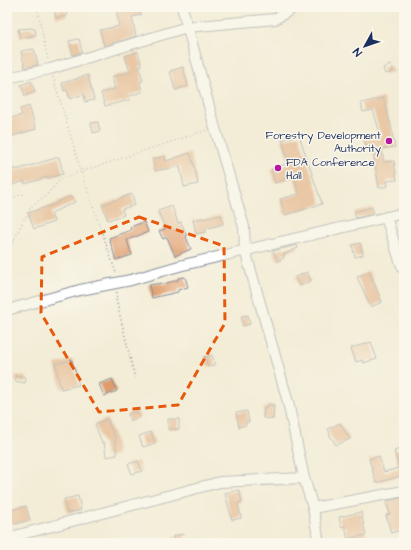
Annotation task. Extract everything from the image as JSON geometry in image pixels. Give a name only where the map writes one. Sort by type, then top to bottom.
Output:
[{"type":"street","points":[[182,7],[244,227],[245,250],[288,402],[304,478],[313,508],[319,543]]},
{"type":"street","points":[[7,78],[50,69],[187,27],[275,19],[295,7]]},
{"type":"street","points":[[7,310],[80,290],[119,282],[404,212]]},
{"type":"street","points":[[386,217],[404,270]]},
{"type":"street","points":[[7,538],[220,482],[304,478]]},
{"type":"street","points":[[313,508],[404,491]]},
{"type":"path","points":[[37,7],[50,69],[81,171],[119,282],[116,299],[135,378]]},
{"type":"path","points":[[7,252],[14,243],[19,229],[31,207],[47,194],[62,178],[215,128]]},
{"type":"path","points":[[7,199],[24,194]]},
{"type":"highlighted area","points":[[139,217],[224,246],[225,323],[178,405],[99,412],[41,313],[42,257]]},
{"type":"building","points":[[131,7],[131,10],[140,9],[141,15],[132,17],[136,36],[104,46],[100,30],[119,26],[116,8]]},
{"type":"building","points":[[66,9],[67,16],[56,18],[55,11]]},
{"type":"building","points":[[18,29],[35,29],[36,35],[20,38]]},
{"type":"building","points":[[79,39],[82,52],[73,55],[69,41]]},
{"type":"building","points":[[34,49],[38,65],[25,68],[21,51]]},
{"type":"building","points":[[138,52],[142,66],[139,66],[143,81],[140,82],[142,92],[129,96],[130,100],[105,106],[101,93],[115,89],[112,77],[130,72],[125,56]]},
{"type":"building","points":[[391,65],[393,72],[385,74],[383,68]]},
{"type":"building","points":[[183,67],[188,86],[175,90],[170,71]]},
{"type":"building","points":[[88,75],[94,100],[85,102],[84,94],[70,99],[67,90],[64,91],[62,83]]},
{"type":"building","points":[[31,81],[35,92],[25,96],[21,85]]},
{"type":"building","points":[[383,98],[395,147],[382,149],[384,162],[394,161],[397,180],[387,181],[388,186],[379,188],[372,145],[366,146],[364,139],[381,136],[373,110],[363,112],[361,103]]},
{"type":"building","points":[[29,106],[36,129],[9,137],[7,130],[7,119],[22,115],[20,109]]},
{"type":"building","points":[[98,122],[100,131],[93,133],[91,123]]},
{"type":"building","points":[[299,135],[322,204],[285,215],[280,199],[299,194],[294,177],[275,183],[271,169],[289,163],[282,140]]},
{"type":"building","points":[[190,153],[198,184],[184,187],[180,166],[155,171],[152,159],[165,156],[166,161]]},
{"type":"building","points":[[59,157],[63,174],[25,184],[24,181],[7,187],[7,171],[15,168],[16,170]]},
{"type":"building","points":[[132,194],[135,205],[122,209],[124,215],[108,220],[102,205]]},
{"type":"building","points":[[70,196],[71,198],[73,197],[75,202],[51,213],[54,222],[34,229],[28,213],[58,203],[57,202]]},
{"type":"building","points":[[172,206],[178,223],[181,222],[191,249],[175,256],[167,237],[163,239],[159,231],[165,229],[158,211]]},
{"type":"building","points":[[372,207],[374,214],[356,218],[354,212]]},
{"type":"building","points":[[221,215],[223,224],[205,229],[206,232],[196,234],[193,220]]},
{"type":"building","points":[[144,222],[148,232],[127,240],[132,255],[116,260],[109,238],[131,230],[130,227]]},
{"type":"building","points":[[360,243],[363,255],[355,257],[352,245]]},
{"type":"building","points":[[297,245],[298,248],[283,255],[284,258],[278,261],[273,251]]},
{"type":"building","points":[[369,271],[382,302],[371,307],[357,277]]},
{"type":"building","points":[[307,272],[311,281],[299,286],[295,277]]},
{"type":"building","points":[[185,277],[188,287],[178,290],[178,292],[152,298],[149,285],[163,284]]},
{"type":"building","points":[[248,315],[250,324],[243,326],[241,316]]},
{"type":"building","points":[[371,342],[377,359],[363,363],[362,360],[356,362],[351,348]]},
{"type":"building","points":[[212,355],[215,365],[208,367],[205,357]]},
{"type":"building","points":[[72,360],[79,385],[61,389],[55,364]]},
{"type":"building","points":[[16,375],[26,377],[25,383],[15,381]]},
{"type":"building","points":[[112,379],[117,391],[104,396],[99,384]]},
{"type":"building","points":[[267,405],[274,405],[273,419],[263,418],[264,407],[267,408]]},
{"type":"building","points":[[137,411],[140,417],[130,421],[128,414]]},
{"type":"building","points":[[247,411],[249,422],[246,422],[246,425],[239,427],[236,413]]},
{"type":"building","points":[[107,419],[115,438],[117,455],[106,457],[104,442],[102,443],[95,424]]},
{"type":"building","points":[[168,419],[179,419],[179,429],[168,429]]},
{"type":"building","points":[[340,423],[350,439],[336,445],[329,434],[328,429]]},
{"type":"building","points":[[151,432],[155,443],[143,447],[139,436]]},
{"type":"building","points":[[404,448],[404,479],[402,479],[401,476],[376,483],[369,459],[379,456],[384,472],[399,468],[394,451]]},
{"type":"building","points":[[138,461],[142,471],[132,474],[128,464]]},
{"type":"building","points":[[239,490],[242,502],[238,503],[241,518],[232,520],[225,493]]},
{"type":"building","points":[[78,496],[81,510],[67,513],[64,499]]},
{"type":"building","points":[[401,498],[404,508],[404,518],[402,519],[404,529],[391,533],[386,515],[390,514],[386,501]]},
{"type":"building","points":[[26,506],[30,520],[15,524],[14,522],[7,524],[7,511]]},
{"type":"building","points":[[361,512],[366,535],[348,539],[345,526],[341,527],[339,517]]},
{"type":"building","points":[[184,534],[186,543],[174,543],[173,536]]},
{"type":"place","name":"Forestry Development Authority","points":[[389,141]]},
{"type":"place","name":"FDA Conference Hall","points":[[278,168]]}]
